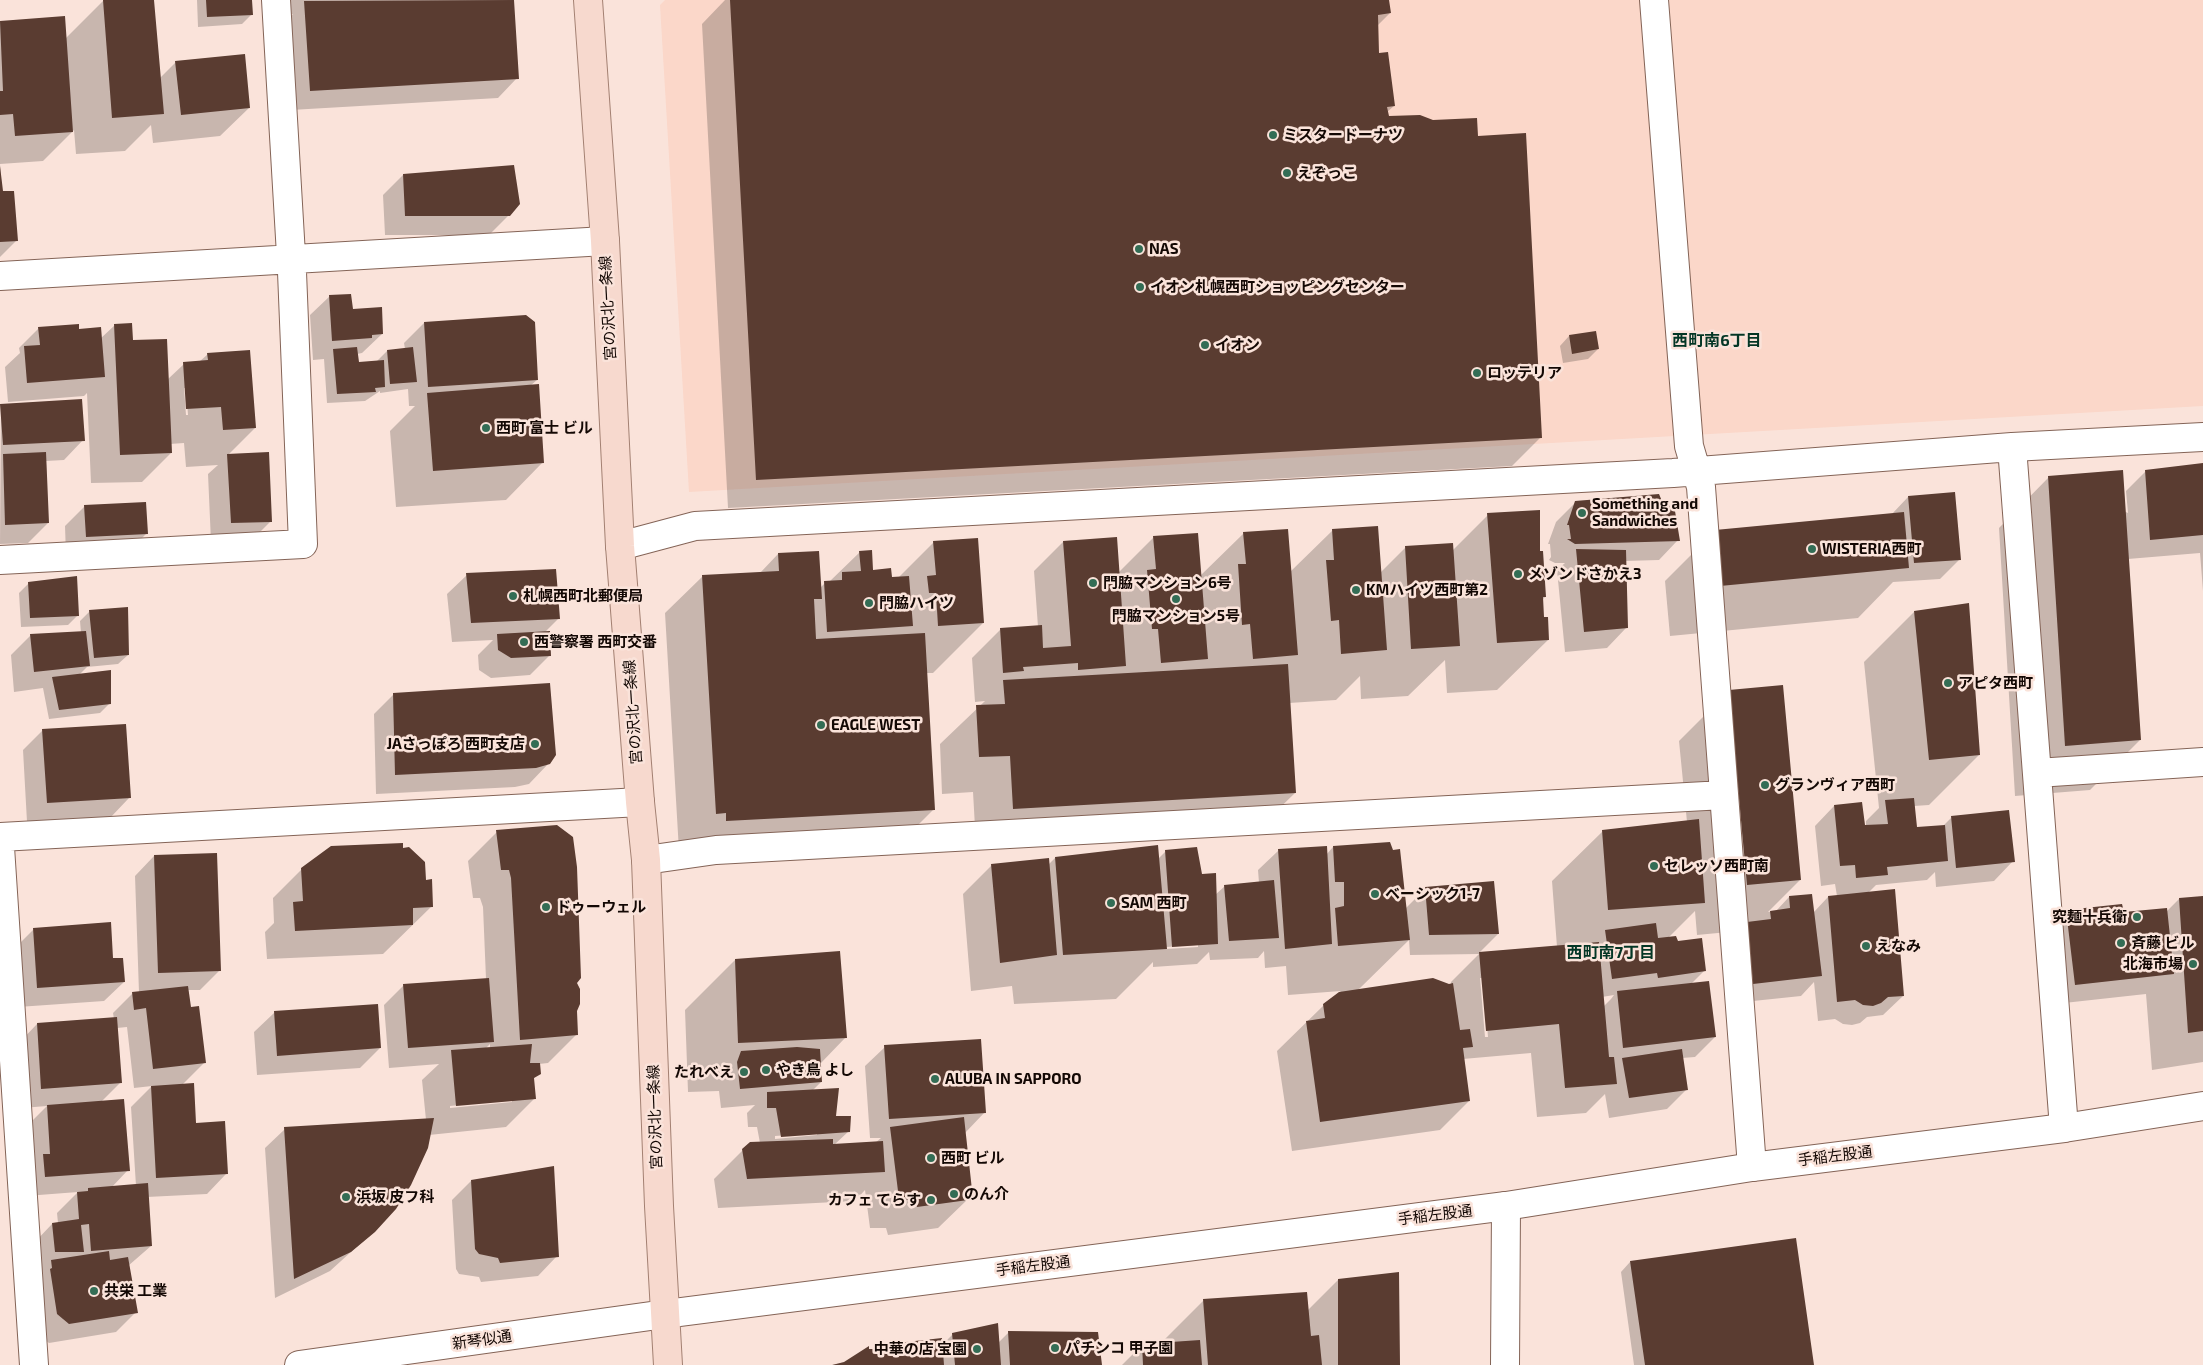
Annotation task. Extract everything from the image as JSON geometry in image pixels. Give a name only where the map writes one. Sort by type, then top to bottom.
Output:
[{"type":"main road","name":"宮の沢北一条線","points":[[588,0],[605,241],[620,546],[646,860],[659,1206],[668,1365]]},
{"type":"street","points":[[0,560],[303,544],[291,260],[276,0]]},
{"type":"street","points":[[1654,0],[1689,446],[1701,487],[1752,1167]]},
{"type":"street","points":[[0,276],[605,241]]},
{"type":"street","points":[[620,546],[695,526],[1653,474],[2012,447],[2203,437]]},
{"type":"street","points":[[2012,447],[2064,1128]]},
{"type":"street","points":[[2036,773],[2203,762]]},
{"type":"street","points":[[646,860],[716,850],[1724,796]]},
{"type":"street","points":[[0,837],[640,802]]},
{"type":"street","points":[[0,848],[8,1077],[34,1365]]},
{"type":"street","name":"手稲左股通","points":[[665,1314],[1506,1206],[1752,1167],[2064,1128],[2203,1106]]},
{"type":"street","points":[[1505,1365],[1506,1206]]},
{"type":"street","name":"新琴似通","points":[[300,1365],[665,1314]]},
{"type":"shaded area","points":[[665,0],[2203,0],[2203,406],[689,492],[660,5]]},
{"type":"building","points":[[103,0],[154,0],[164,114],[112,118]]},
{"type":"building","points":[[206,0],[252,0],[253,15],[207,17]]},
{"type":"building","points":[[514,0],[519,79],[310,91],[304,1]]},
{"type":"building","name":"イオン札幌西町ショッピングセンター","points":[[730,0],[1389,0],[1391,13],[1378,15],[1379,53],[1388,52],[1395,106],[1387,107],[1389,116],[1420,115],[1433,120],[1477,118],[1478,136],[1526,133],[1542,438],[756,480]]},
{"type":"building","points":[[65,16],[73,132],[15,136],[13,114],[0,115],[0,91],[3,91],[0,21]]},
{"type":"building","points":[[245,54],[250,108],[181,115],[175,61]]},
{"type":"building","points":[[514,165],[520,204],[510,216],[405,216],[403,174]]},
{"type":"building","points":[[0,166],[3,191],[14,191],[18,241],[0,242]]},
{"type":"building","points":[[351,294],[353,309],[382,307],[383,334],[372,335],[372,338],[332,341],[329,295]]},
{"type":"building","points":[[526,315],[535,322],[538,380],[428,387],[424,322]]},
{"type":"building","points":[[132,323],[133,340],[167,339],[172,453],[120,455],[114,324]]},
{"type":"building","points":[[79,324],[79,329],[101,327],[105,377],[27,383],[24,346],[40,345],[38,327]]},
{"type":"building","points":[[1596,331],[1599,349],[1572,354],[1569,335]]},
{"type":"building","points":[[357,347],[359,362],[384,360],[385,387],[375,388],[376,392],[337,394],[333,349]]},
{"type":"building","points":[[413,347],[417,382],[390,384],[387,350]]},
{"type":"building","points":[[250,350],[256,428],[223,430],[221,407],[186,409],[183,362],[208,360],[207,353]]},
{"type":"building","name":"西町 富士 ビル","points":[[539,384],[544,463],[433,471],[427,393]]},
{"type":"building","points":[[82,399],[85,441],[3,445],[0,404]]},
{"type":"building","points":[[46,452],[49,523],[5,525],[3,454]]},
{"type":"building","points":[[269,452],[272,522],[231,523],[227,454]]},
{"type":"building","points":[[2203,463],[2203,535],[2150,540],[2145,470]]},
{"type":"building","points":[[2123,470],[2141,740],[2065,746],[2048,476]]},
{"type":"building","points":[[1955,492],[1961,560],[1914,563],[1908,496]]},
{"type":"building","points":[[1659,494],[1664,506],[1674,505],[1680,541],[1575,544],[1567,539],[1571,539],[1569,525],[1567,525],[1575,501]]},
{"type":"building","points":[[146,502],[148,534],[86,537],[84,505]]},
{"type":"building","name":"メゾンドさかえ3","points":[[1540,510],[1540,551],[1543,551],[1546,597],[1543,597],[1544,617],[1548,617],[1549,640],[1497,643],[1487,513]]},
{"type":"building","name":"WISTERIA西町","points":[[1904,512],[1909,568],[1720,586],[1715,530]]},
{"type":"building","name":"KMハイツ西町第2","points":[[1378,526],[1387,650],[1341,654],[1339,620],[1331,621],[1326,560],[1334,560],[1332,529]]},
{"type":"building","points":[[1288,529],[1298,655],[1253,659],[1250,624],[1242,625],[1238,564],[1246,564],[1243,532]]},
{"type":"building","name":"門脇マンション5号","points":[[1198,533],[1208,659],[1161,663],[1158,629],[1152,629],[1147,570],[1156,569],[1153,536]]},
{"type":"building","name":"門脇マンション6号","points":[[1117,537],[1126,666],[1078,670],[1078,663],[1023,667],[1024,671],[1003,673],[1000,628],[1042,625],[1043,648],[1071,646],[1063,541]]},
{"type":"building","points":[[978,538],[984,623],[938,626],[936,593],[929,593],[927,576],[936,575],[933,541]]},
{"type":"building","points":[[1453,543],[1460,646],[1411,649],[1405,546]]},
{"type":"building","points":[[1576,549],[1626,550],[1628,628],[1584,632]]},
{"type":"building","name":"門脇ハイツ","points":[[872,550],[873,570],[891,568],[892,577],[909,576],[913,626],[827,632],[824,581],[842,580],[842,572],[861,571],[859,551]]},
{"type":"building","name":"EAGLE WEST","points":[[819,551],[822,599],[814,599],[816,639],[925,633],[935,810],[726,821],[726,813],[716,814],[702,575],[779,571],[778,553]]},
{"type":"building","name":"札幌西町北郵便局","points":[[556,569],[560,619],[471,623],[466,573]]},
{"type":"building","points":[[77,576],[79,616],[30,618],[28,582]]},
{"type":"building","name":"アピタ西町","points":[[1969,603],[1980,755],[1929,760],[1914,611]]},
{"type":"building","points":[[128,607],[129,655],[94,658],[89,610]]},
{"type":"building","points":[[86,631],[90,666],[34,672],[30,634]]},
{"type":"building","name":"西警察署 西町交番","points":[[550,631],[551,656],[511,658],[498,650],[497,634]]},
{"type":"building","points":[[1288,664],[1296,793],[1013,809],[1010,756],[979,757],[976,705],[1005,704],[1003,680]]},
{"type":"building","points":[[111,670],[111,704],[59,710],[52,677]]},
{"type":"building","points":[[550,683],[556,755],[550,764],[536,768],[395,775],[393,693]]},
{"type":"building","name":"グランヴィア西町","points":[[1783,685],[1801,880],[1747,885],[1729,690]]},
{"type":"building","points":[[126,724],[131,798],[47,803],[42,729]]},
{"type":"building","points":[[1914,798],[1917,827],[1945,825],[1948,861],[1887,867],[1888,875],[1856,878],[1855,865],[1840,866],[1834,805],[1862,802],[1865,825],[1888,824],[1885,800]]},
{"type":"building","points":[[2009,810],[2015,862],[1956,868],[1951,816]]},
{"type":"building","name":"セレッソ西町南","points":[[1699,819],[1705,903],[1608,910],[1602,830]]},
{"type":"building","name":"ドゥーウェル","points":[[557,825],[573,837],[577,867],[581,978],[577,983],[580,989],[580,1004],[577,1011],[578,1035],[520,1040],[511,878],[509,870],[501,870],[496,830]]},
{"type":"building","name":"ベーシック1-7","points":[[1390,842],[1393,850],[1400,849],[1410,940],[1338,946],[1335,908],[1344,906],[1344,882],[1335,882],[1333,846]]},
{"type":"building","points":[[403,843],[403,848],[409,847],[425,862],[426,880],[432,879],[433,907],[413,908],[413,925],[295,931],[293,902],[303,901],[301,868],[331,846]]},
{"type":"building","name":"SAM 西町","points":[[1158,845],[1167,949],[1063,955],[1055,857]]},
{"type":"building","points":[[1327,846],[1332,944],[1285,949],[1278,849]]},
{"type":"building","points":[[1197,847],[1202,874],[1216,873],[1218,944],[1172,947],[1165,850]]},
{"type":"building","points":[[217,853],[221,971],[158,973],[154,855]]},
{"type":"building","points":[[1049,858],[1057,955],[1000,963],[991,864]]},
{"type":"building","points":[[1274,880],[1279,938],[1229,941],[1224,885]]},
{"type":"building","points":[[1494,881],[1499,934],[1429,935],[1425,887]]},
{"type":"building","name":"えなみ","points":[[1895,889],[1904,996],[1888,997],[1881,1003],[1873,1006],[1863,1005],[1855,1000],[1837,1002],[1828,896]]},
{"type":"building","points":[[1812,894],[1822,976],[1753,984],[1747,922],[1771,919],[1770,911],[1790,908],[1789,896]]},
{"type":"building","name":"北海市場","points":[[2203,896],[2203,1031],[2188,1033],[2179,898]]},
{"type":"building","name":"斉藤 ビル","points":[[2122,904],[2124,912],[2167,908],[2174,974],[2075,985],[2066,910]]},
{"type":"building","points":[[111,922],[113,958],[123,958],[125,982],[37,988],[33,928]]},
{"type":"building","points":[[1656,923],[1658,938],[1676,936],[1678,941],[1702,938],[1706,971],[1658,978],[1657,973],[1612,979],[1605,930]]},
{"type":"building","points":[[1599,942],[1609,1057],[1614,1057],[1617,1084],[1565,1088],[1559,1024],[1486,1031],[1479,952]]},
{"type":"building","points":[[840,951],[847,1038],[738,1043],[735,959]]},
{"type":"building","points":[[489,978],[494,1042],[408,1048],[403,984]]},
{"type":"building","points":[[1433,978],[1449,984],[1453,983],[1460,1030],[1470,1029],[1473,1047],[1463,1048],[1470,1101],[1320,1122],[1306,1021],[1325,1018],[1323,1004],[1339,992]]},
{"type":"building","points":[[1709,981],[1716,1037],[1623,1048],[1617,991]]},
{"type":"building","points":[[188,986],[191,1007],[199,1006],[206,1063],[153,1069],[146,1008],[134,1010],[132,992]]},
{"type":"building","points":[[378,1004],[381,1048],[277,1056],[274,1011]]},
{"type":"building","points":[[117,1017],[122,1083],[41,1089],[37,1023]]},
{"type":"building","name":"ALUBA IN SAPPORO","points":[[981,1039],[986,1113],[889,1119],[884,1045]]},
{"type":"building","points":[[532,1044],[530,1063],[540,1063],[541,1074],[534,1078],[536,1099],[456,1106],[451,1050]]},
{"type":"building","points":[[797,1047],[820,1049],[822,1082],[740,1089],[737,1062],[741,1051]]},
{"type":"building","points":[[1682,1049],[1688,1090],[1629,1098],[1622,1058]]},
{"type":"building","points":[[194,1083],[196,1123],[225,1121],[228,1174],[156,1178],[151,1086]]},
{"type":"building","points":[[839,1088],[836,1116],[851,1116],[850,1132],[781,1137],[776,1108],[767,1108],[767,1092]]},
{"type":"building","points":[[124,1099],[130,1171],[45,1177],[43,1154],[50,1154],[47,1105]]},
{"type":"building","name":"西町 ビル","points":[[964,1117],[972,1190],[966,1192],[968,1200],[917,1207],[915,1200],[899,1199],[890,1127]]},
{"type":"building","name":"浜坂 皮フ科","points":[[434,1118],[428,1148],[411,1185],[396,1209],[375,1232],[351,1252],[294,1279],[284,1127]]},
{"type":"building","points":[[833,1139],[833,1144],[883,1141],[885,1172],[747,1179],[742,1149],[750,1142]]},
{"type":"building","points":[[554,1166],[559,1257],[500,1263],[498,1258],[479,1254],[475,1249],[471,1180]]},
{"type":"building","points":[[148,1183],[152,1246],[91,1251],[89,1224],[81,1225],[84,1252],[55,1252],[52,1223],[79,1219],[77,1192],[88,1191],[88,1188]]},
{"type":"building","points":[[1796,1238],[1814,1365],[1645,1365],[1630,1261]]},
{"type":"building","name":"共栄 工業","points":[[109,1251],[110,1260],[128,1257],[138,1313],[69,1324],[57,1314],[50,1269],[52,1268],[51,1260]]},
{"type":"building","points":[[1399,1272],[1400,1365],[1338,1365],[1338,1279]]},
{"type":"building","points":[[1307,1292],[1311,1336],[1319,1335],[1322,1365],[1208,1365],[1203,1299]]},
{"type":"building","name":"中華の店 宝園","points":[[998,1323],[1001,1365],[955,1365],[952,1333]]},
{"type":"building","name":"パチンコ 甲子園","points":[[1008,1331],[1098,1332],[1102,1365],[1010,1365]]},
{"type":"building","points":[[942,1338],[944,1365],[832,1365],[844,1362],[869,1346],[869,1349],[879,1349],[879,1345]]},
{"type":"building","points":[[1200,1340],[1202,1365],[1143,1365],[1142,1344]]},
{"type":"place","name":"ミスタードーナツ","points":[[1273,135]]},
{"type":"place","name":"えぞっこ","points":[[1287,173]]},
{"type":"place","name":"NAS","points":[[1139,249]]},
{"type":"place","name":"イオン札幌西町ショッピングセンター","points":[[1140,287]]},
{"type":"place","name":"イオン","points":[[1205,345]]},
{"type":"place","name":"ロッテリア","points":[[1477,373]]},
{"type":"place","name":"西町 富士 ビル","points":[[486,428]]},
{"type":"place","name":"Something and Sandwiches","points":[[1582,513]]},
{"type":"place","name":"WISTERIA西町","points":[[1812,549]]},
{"type":"place","name":"メゾンドさかえ3","points":[[1518,574]]},
{"type":"place","name":"門脇マンション6号","points":[[1093,583]]},
{"type":"place","name":"KMハイツ西町第2","points":[[1356,590]]},
{"type":"place","name":"札幌西町北郵便局","points":[[513,596]]},
{"type":"place","name":"門脇マンション5号","points":[[1176,599]]},
{"type":"place","name":"門脇ハイツ","points":[[869,603]]},
{"type":"place","name":"西警察署 西町交番","points":[[524,642]]},
{"type":"place","name":"アピタ西町","points":[[1948,683]]},
{"type":"place","name":"EAGLE WEST","points":[[821,725]]},
{"type":"place","name":"JAさっぽろ 西町支店","points":[[535,744]]},
{"type":"place","name":"グランヴィア西町","points":[[1765,785]]},
{"type":"place","name":"セレッソ西町南","points":[[1654,866]]},
{"type":"place","name":"ベーシック1-7","points":[[1375,894]]},
{"type":"place","name":"SAM 西町","points":[[1111,903]]},
{"type":"place","name":"ドゥーウェル","points":[[546,907]]},
{"type":"place","name":"究麺十兵衛","points":[[2137,917]]},
{"type":"place","name":"斉藤 ビル","points":[[2121,943]]},
{"type":"place","name":"えなみ","points":[[1866,946]]},
{"type":"place","name":"北海市場","points":[[2193,964]]},
{"type":"place","name":"やき鳥 よし","points":[[766,1070]]},
{"type":"place","name":"たれべえ","points":[[744,1072]]},
{"type":"place","name":"ALUBA IN SAPPORO","points":[[935,1079]]},
{"type":"place","name":"西町 ビル","points":[[931,1158]]},
{"type":"place","name":"のん介","points":[[954,1194]]},
{"type":"place","name":"浜坂 皮フ科","points":[[346,1197]]},
{"type":"place","name":"カフェ てらす","points":[[931,1200]]},
{"type":"place","name":"共栄 工業","points":[[94,1291]]},
{"type":"place","name":"パチンコ 甲子園","points":[[1055,1348]]},
{"type":"place","name":"中華の店 宝園","points":[[977,1349]]},
{"type":"district","name":"西町南6丁目","points":[[1717,341]]},
{"type":"district","name":"西町南7丁目","points":[[1611,953]]}]
